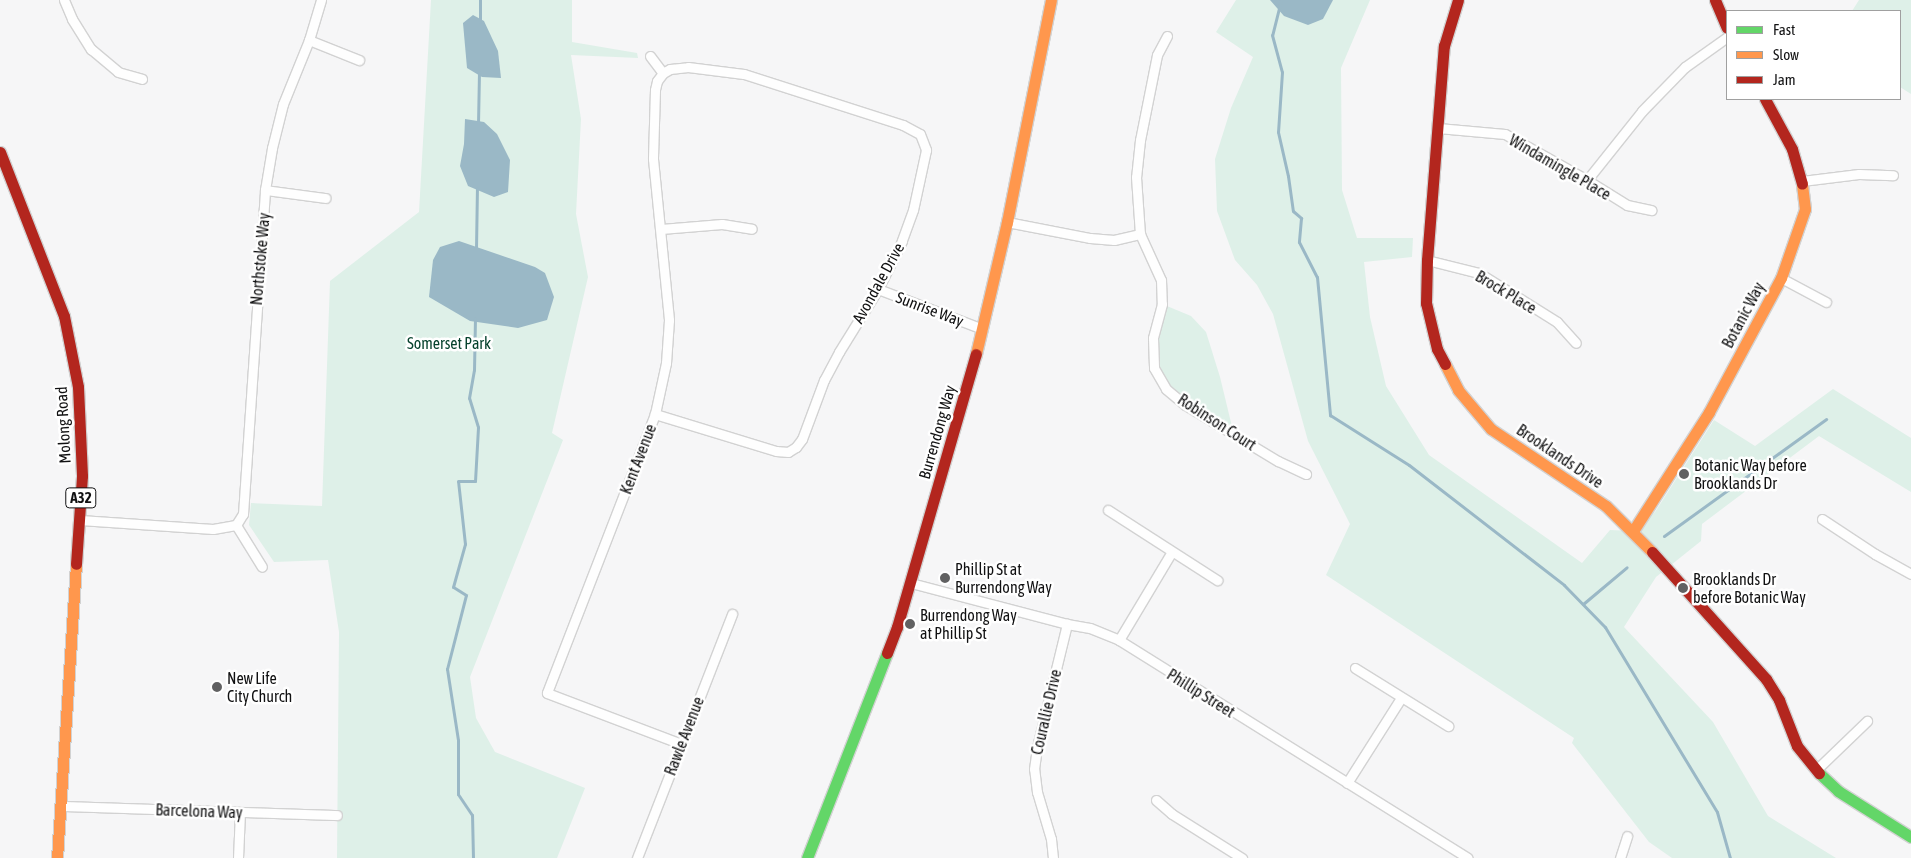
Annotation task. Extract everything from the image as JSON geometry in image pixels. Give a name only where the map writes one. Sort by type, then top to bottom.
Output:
[{"type":"main road","name":"Burrendong Way","points":[[807,858],[897,627],[983,329],[1007,222],[1050,0]]},
{"type":"main road","name":"Brooklands Drive","points":[[1458,0],[1444,46],[1427,260],[1426,303],[1437,349],[1458,390],[1491,430],[1606,506],[1633,531],[1766,679],[1779,700],[1797,746],[1816,770],[1838,791],[1911,837]]},
{"type":"main road","points":[[1715,0],[1726,26]]},
{"type":"main road","name":"Botanic Way","points":[[1633,531],[1709,412],[1781,278],[1805,210],[1802,181],[1792,149],[1766,100]]},
{"type":"main road","name":"Molong Road","points":[[0,152],[49,275],[71,341],[82,432],[80,520],[57,858]]},
{"type":"street","points":[[64,0],[72,19],[91,49],[118,72],[142,79]]},
{"type":"street","name":"Northstoke Way","points":[[236,525],[243,511],[259,259],[272,148],[283,104],[310,40],[321,0]]},
{"type":"street","name":"Robinson Court","points":[[1167,36],[1157,55],[1140,140],[1136,178],[1140,234],[1160,280],[1162,304],[1153,338],[1154,368],[1166,388],[1194,410],[1278,461],[1306,474]]},
{"type":"street","points":[[1588,180],[1642,110],[1685,67],[1726,38]]},
{"type":"street","points":[[310,40],[358,60]]},
{"type":"street","points":[[650,56],[663,73]]},
{"type":"street","name":"Avondale Drive","points":[[655,414],[765,448],[788,452],[796,447],[802,439],[832,366],[891,266],[913,210],[926,150],[925,142],[920,134],[903,125],[744,74],[688,67],[670,69],[663,73]]},
{"type":"street","name":"Kent Avenue","points":[[663,73],[657,81],[654,90],[653,158],[655,197],[661,229],[669,320],[666,363],[655,414],[546,692],[681,744]]},
{"type":"street","name":"Windamingle Place","points":[[1438,128],[1505,134],[1588,180],[1627,205],[1651,210]]},
{"type":"street","points":[[1802,181],[1859,174],[1893,176]]},
{"type":"street","points":[[266,190],[325,198]]},
{"type":"street","points":[[1007,222],[1090,238],[1114,240],[1140,234]]},
{"type":"street","points":[[661,229],[722,224],[752,229]]},
{"type":"street","name":"Brock Place","points":[[1427,260],[1478,273],[1557,322],[1576,343]]},
{"type":"street","points":[[1781,278],[1826,302]]},
{"type":"street","name":"Sunrise Way","points":[[878,289],[983,329]]},
{"type":"street","points":[[1108,510],[1171,553],[1217,580]]},
{"type":"street","points":[[1822,519],[1875,554],[1911,574]]},
{"type":"street","points":[[80,520],[212,529],[236,525],[262,567]]},
{"type":"street","points":[[1119,640],[1171,553]]},
{"type":"street","name":"Phillip Street","points":[[911,583],[1067,624],[1090,628],[1119,640],[1468,858]]},
{"type":"street","name":"Rawle Avenue","points":[[637,858],[732,614]]},
{"type":"street","name":"Courallie Drive","points":[[1054,858],[1051,839],[1037,792],[1034,769],[1037,747],[1067,624]]},
{"type":"street","points":[[1356,668],[1448,726]]},
{"type":"street","points":[[1348,783],[1401,698]]},
{"type":"street","points":[[1816,770],[1867,721]]},
{"type":"street","points":[[1156,800],[1172,814],[1242,858]]},
{"type":"street","name":"Barcelona Way","points":[[61,806],[337,815]]},
{"type":"street","points":[[238,858],[240,813]]},
{"type":"street","points":[[1620,858],[1627,836]]},
{"type":"green space","name":"Somerset Park","points":[[431,0],[572,0],[572,42],[637,53],[638,58],[571,55],[581,119],[576,214],[588,277],[552,433],[563,440],[470,677],[476,718],[495,752],[585,788],[557,858],[337,858],[339,632],[328,560],[274,562],[249,525],[251,503],[322,506],[330,281],[419,212]]},
{"type":"green space","points":[[1236,0],[1370,0],[1341,68],[1342,190],[1357,238],[1413,238],[1412,257],[1364,262],[1370,317],[1386,386],[1429,455],[1582,563],[1610,530],[1633,531],[1655,512],[1714,420],[1755,446],[1833,389],[1911,438],[1911,492],[1819,436],[1702,524],[1701,541],[1656,577],[1624,627],[1713,722],[1768,816],[1836,858],[1672,858],[1649,842],[1572,743],[1574,738],[1326,575],[1350,524],[1308,441],[1273,314],[1257,285],[1235,260],[1217,211],[1215,159],[1231,108],[1253,57],[1216,32]]},
{"type":"green space","points":[[1859,0],[1911,0],[1911,94],[1901,88],[1901,10],[1853,10]]},
{"type":"green space","points":[[1162,304],[1191,316],[1206,332],[1220,377],[1234,435],[1166,389],[1154,368],[1153,338]]},
{"type":"water","points":[[1270,0],[1333,0],[1323,19],[1308,25],[1284,16]]},
{"type":"water","points":[[473,15],[484,21],[498,51],[501,78],[482,77],[467,68],[463,23]]},
{"type":"water","points":[[465,119],[484,122],[497,134],[510,160],[508,192],[494,197],[468,186],[460,166],[464,144]]},
{"type":"water","points":[[459,241],[535,267],[545,273],[554,297],[547,320],[518,328],[470,321],[429,297],[433,260],[440,247]]},
{"type":"waterway","points":[[480,0],[480,22]]},
{"type":"waterway","points":[[1281,0],[1272,35],[1282,72],[1278,132],[1288,176],[1293,211],[1301,218],[1299,242],[1317,277],[1330,415],[1409,465],[1564,585],[1605,627],[1717,812],[1730,858]]},
{"type":"waterway","points":[[478,124],[479,71]]},
{"type":"waterway","points":[[476,249],[477,188]]},
{"type":"waterway","points":[[473,858],[472,815],[458,794],[458,740],[447,669],[466,595],[453,587],[465,544],[458,481],[475,481],[478,427],[469,398],[474,370],[475,318]]},
{"type":"waterway","points":[[1664,536],[1826,419]]},
{"type":"waterway","points":[[1583,604],[1627,567]]},
{"type":"traffic: fast","points":[[807,858],[887,653]]},
{"type":"traffic: fast","points":[[1819,773],[1838,791],[1911,837]]},
{"type":"traffic: slow","points":[[976,354],[1007,222],[1051,0]]},
{"type":"traffic: slow","points":[[1633,531],[1709,412],[1781,278],[1805,209],[1802,184]]},
{"type":"traffic: slow","points":[[1445,364],[1458,390],[1491,429],[1606,506],[1652,552]]},
{"type":"traffic: slow","points":[[57,858],[76,564]]},
{"type":"traffic: jam","points":[[1445,364],[1437,349],[1426,303],[1427,260],[1444,46],[1458,0]]},
{"type":"traffic: jam","points":[[1715,0],[1726,26]]},
{"type":"traffic: jam","points":[[1766,100],[1792,149],[1802,184]]},
{"type":"traffic: jam","points":[[0,152],[64,316],[78,387],[82,476],[76,564]]},
{"type":"traffic: jam","points":[[887,653],[897,627],[976,354]]},
{"type":"traffic: jam","points":[[1652,552],[1766,679],[1779,700],[1797,746],[1819,773]]},
{"type":"place","name":"Botanic Way before Brooklands Dr","points":[[1684,474]]},
{"type":"place","name":"Phillip St at Burrendong Way","points":[[945,578]]},
{"type":"place","name":"Brooklands Dr before Botanic Way","points":[[1683,588]]},
{"type":"place","name":"Burrendong Way at Phillip St","points":[[910,624]]},
{"type":"place","name":"New Life City Church","points":[[217,687]]}]
